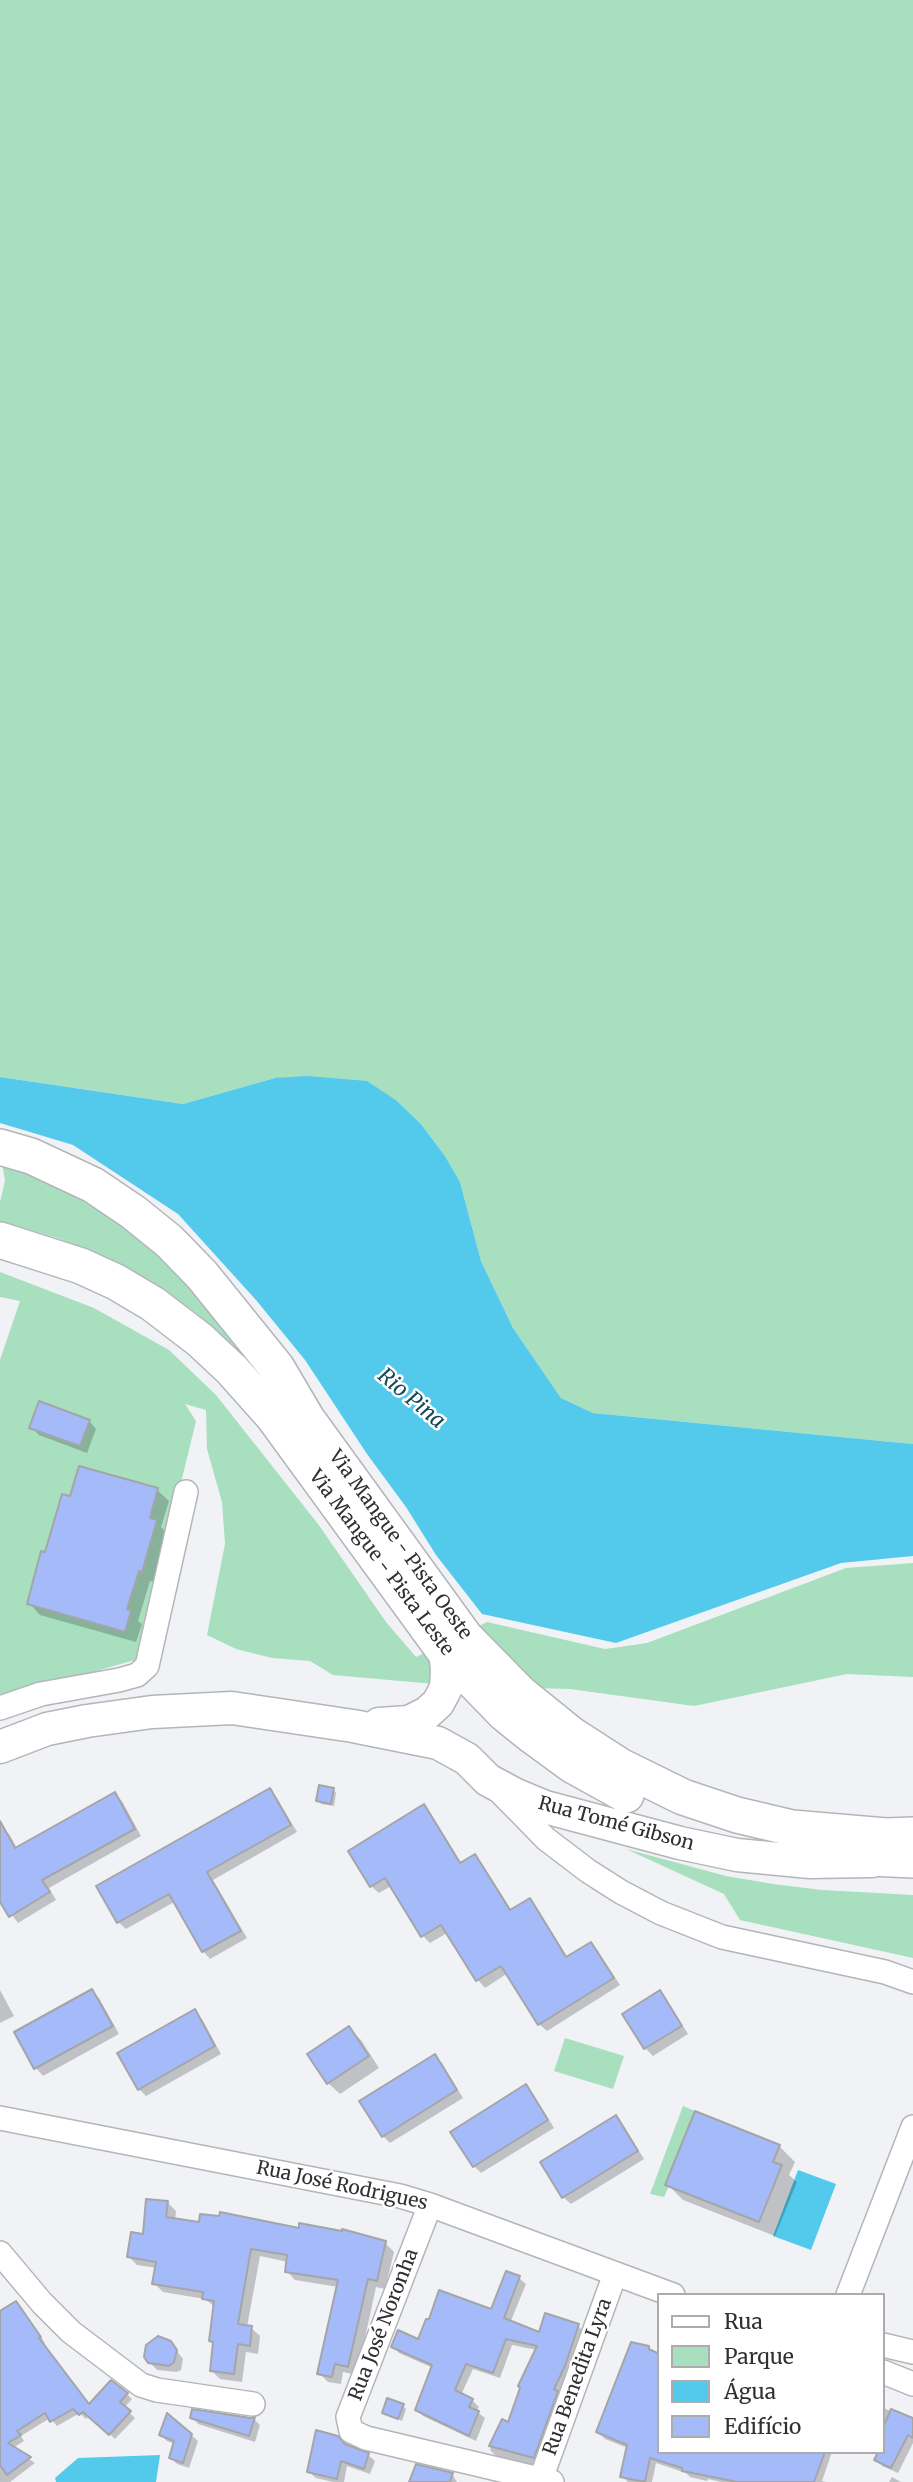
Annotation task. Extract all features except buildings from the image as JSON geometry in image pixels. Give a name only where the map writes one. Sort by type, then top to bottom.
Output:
[{"type":"main road","name":"Via Mangue - Pista Oeste","points":[[0,1147],[31,1156],[93,1185],[169,1241],[202,1275],[277,1368],[439,1631]]},
{"type":"main road","name":"Via Mangue - Pista Leste","points":[[0,1240],[81,1266],[116,1282],[153,1304],[200,1340],[232,1370],[273,1416],[505,1714],[572,1765],[640,1802],[725,1836],[792,1852],[908,1852]]},
{"type":"street","points":[[0,1708],[41,1695],[137,1675],[147,1666],[186,1492]]},
{"type":"street","name":"Rua Tomé Gibson","points":[[353,1726],[409,1721],[427,1713],[438,1703],[446,1688],[447,1669],[439,1631]]},
{"type":"street","name":"Rua Tomé Gibson","points":[[0,1747],[47,1729],[152,1712],[232,1708],[353,1726],[438,1743],[467,1759],[488,1780],[545,1807],[737,1855],[810,1862],[908,1852]]},
{"type":"street","points":[[488,1780],[546,1839],[599,1878],[661,1913],[722,1937],[885,1972],[913,1982]]},
{"type":"street","name":"Rua José Rodrigues","points":[[0,2118],[324,2180],[430,2205],[667,2293]]},
{"type":"street","points":[[849,2293],[913,2127]]},
{"type":"street","name":"Rua José Noronha","points":[[430,2205],[348,2417],[351,2431],[366,2438],[546,2481]]},
{"type":"street","points":[[0,2253],[42,2303],[71,2332],[141,2385],[157,2390],[253,2404]]},
{"type":"street","name":"Rua Benedita Lyra","points":[[546,2481],[615,2274]]},
{"type":"street","points":[[885,2345],[913,2352]]},
{"type":"street","points":[[885,2373],[913,2384]]},
{"type":"green space","points":[[0,0],[913,0],[913,1444],[593,1413],[561,1398],[513,1328],[481,1261],[460,1182],[421,1124],[397,1101],[275,1078],[183,1104],[0,1077]]},
{"type":"green space","points":[[1,1158],[67,1184],[154,1245],[269,1382],[195,1312],[157,1287],[113,1262],[60,1239],[0,1221],[0,1202],[5,1181]]},
{"type":"green space","points":[[0,1272],[94,1308],[169,1350],[216,1395],[318,1524],[386,1622],[416,1657],[487,1622],[605,1649],[647,1643],[846,1568],[913,1563],[913,1677],[847,1674],[694,1706],[570,1689],[457,1686],[333,1675],[310,1661],[272,1658],[236,1649],[207,1635],[225,1544],[222,1502],[207,1449],[206,1410],[185,1404],[196,1421],[138,1659],[0,1699],[0,1360],[20,1301],[0,1297]]},
{"type":"green space","points":[[626,1849],[726,1876],[773,1884],[822,1890],[913,1895],[913,1958],[740,1920],[724,1894]]},
{"type":"green space","points":[[565,2038],[624,2056],[613,2089],[554,2071]]},
{"type":"green space","points":[[683,2106],[695,2111],[666,2184],[669,2186],[664,2197],[650,2194]]},
{"type":"water","name":"Rio Pina","points":[[308,1076],[367,1081],[397,1101],[421,1124],[460,1182],[481,1261],[513,1328],[561,1398],[593,1413],[913,1444],[913,1556],[841,1563],[616,1643],[482,1614],[436,1555],[305,1360],[256,1300],[178,1214],[73,1145],[0,1123],[0,1077],[183,1104],[275,1078]]},
{"type":"water","points":[[798,2170],[836,2184],[811,2250],[773,2236]]},
{"type":"water","points":[[160,2455],[156,2482],[56,2482],[55,2478],[78,2458]]}]
